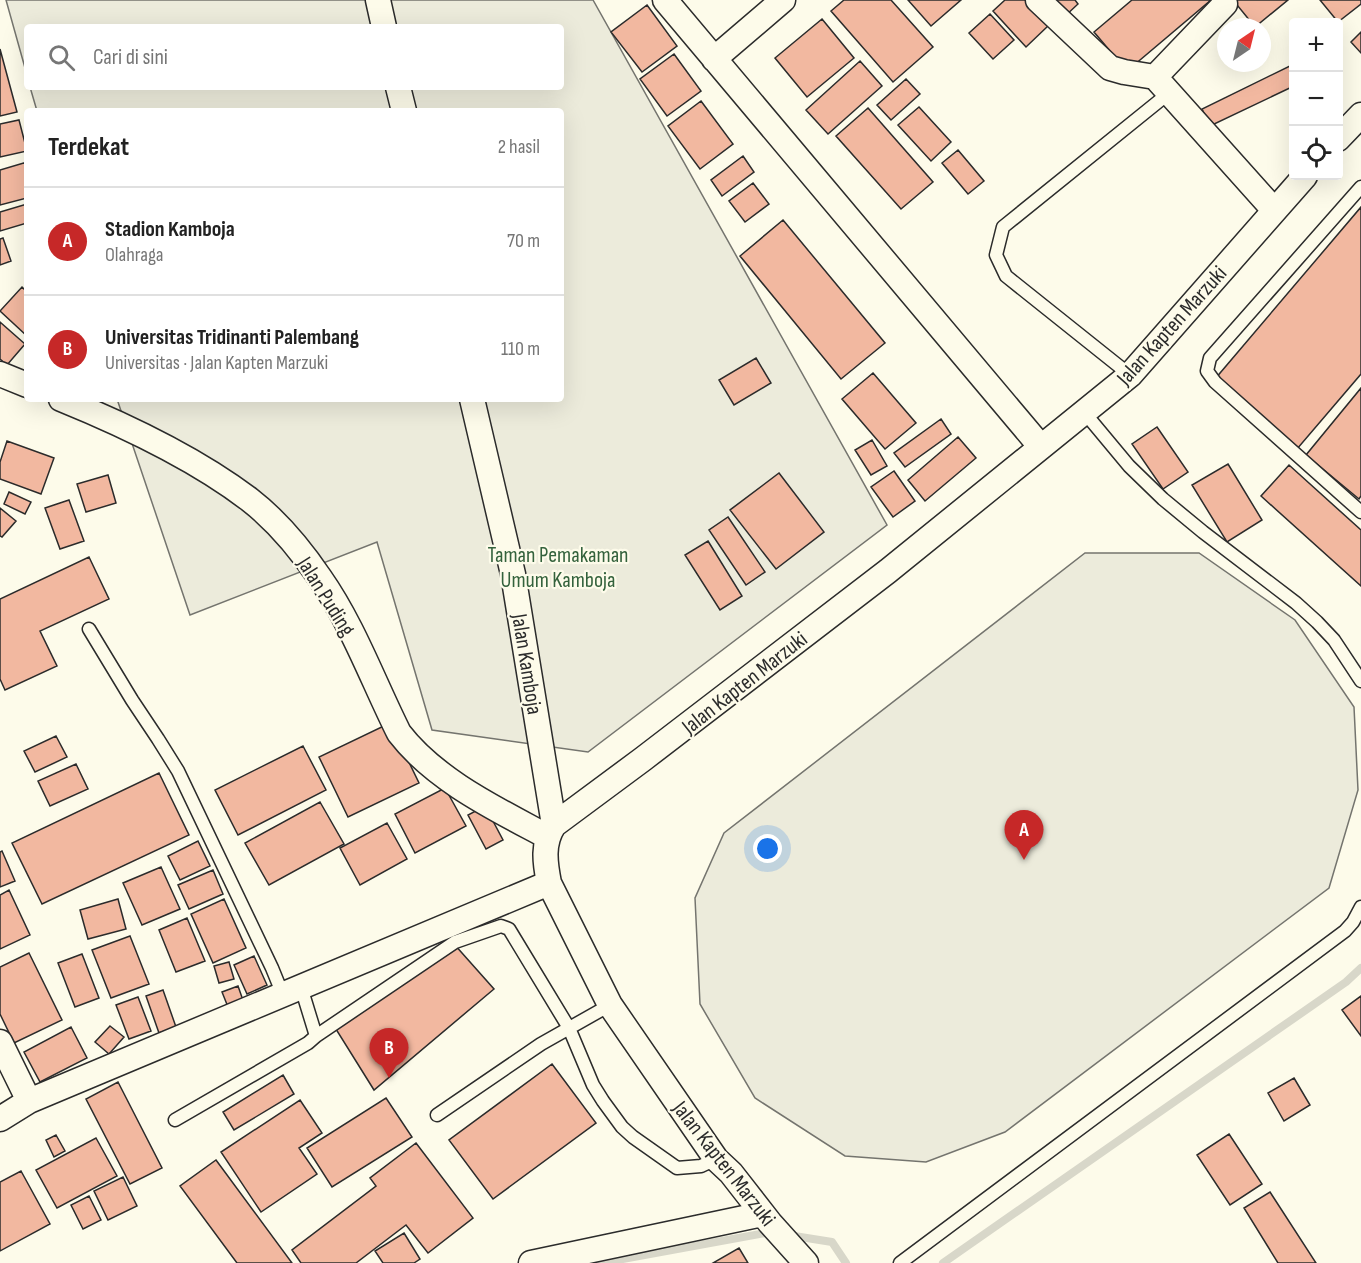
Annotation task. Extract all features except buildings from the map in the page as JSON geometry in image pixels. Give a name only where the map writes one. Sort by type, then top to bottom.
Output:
[{"type":"street","points":[[378,0],[383,24]]},
{"type":"street","points":[[665,0],[1041,447]]},
{"type":"street","points":[[714,59],[783,0]]},
{"type":"street","points":[[1038,0],[1110,68],[1162,85],[1274,210]]},
{"type":"street","points":[[1162,85],[1225,4]]},
{"type":"street","points":[[399,90],[403,108]]},
{"type":"street","points":[[1343,135],[1360,116]]},
{"type":"street","name":"Jalan Kapten Marzuki","points":[[806,1263],[731,1173],[716,1159],[610,1005],[549,884],[545,863],[551,831],[888,571],[1130,375],[1301,180]]},
{"type":"street","points":[[0,374],[24,384]]},
{"type":"street","name":"Jalan Puding","points":[[68,402],[117,422],[213,474],[251,501],[287,535],[321,578],[345,620],[399,733],[411,749],[433,769],[507,815],[551,831]]},
{"type":"street","name":"Jalan Kamboja","points":[[473,402],[513,574],[551,831]]},
{"type":"street","points":[[0,1119],[29,1101],[549,884]]},
{"type":"street","points":[[0,1042],[29,1101]]},
{"type":"street","points":[[531,1263],[767,1218]]},
{"type":"lane","points":[[1130,375],[1006,276],[996,255],[1003,227],[1162,85]]},
{"type":"lane","points":[[1361,187],[1210,358],[1207,371],[1215,382],[1361,512]]},
{"type":"lane","points":[[1084,412],[1129,466],[1163,499],[1317,622],[1334,640],[1361,681]]},
{"type":"lane","points":[[89,629],[178,771],[273,968],[292,991],[316,1036]]},
{"type":"lane","points":[[900,1263],[1345,931],[1361,907]]},
{"type":"lane","points":[[175,1120],[309,1043],[455,942],[501,926],[508,929],[569,1028],[593,1084],[613,1115],[633,1137],[677,1168],[701,1166],[716,1159]]},
{"type":"lane","points":[[437,1115],[541,1044],[610,1005]]},
{"type":"green space","name":"Taman Pemakaman Umum Kamboja","points":[[6,0],[593,0],[887,525],[588,752],[432,730],[377,542],[190,615],[118,402],[564,402],[564,108],[36,108],[31,90],[564,90],[564,24],[24,24],[24,64]]},
{"type":"green space","points":[[1085,553],[1199,553],[1295,620],[1354,707],[1358,790],[1329,888],[1005,1132],[926,1162],[845,1156],[755,1098],[700,1004],[695,898],[724,833]]},
{"type":"waterway","points":[[943,1263],[1346,982],[1361,968]]},
{"type":"waterway","points":[[601,1263],[771,1232]]},
{"type":"waterway","points":[[788,1235],[832,1242],[846,1263]]},
{"type":"place","name":"Stadion Kamboja","points":[[1024,860]]},
{"type":"place","name":"Universitas Tridinanti Palembang","points":[[389,1078]]}]
